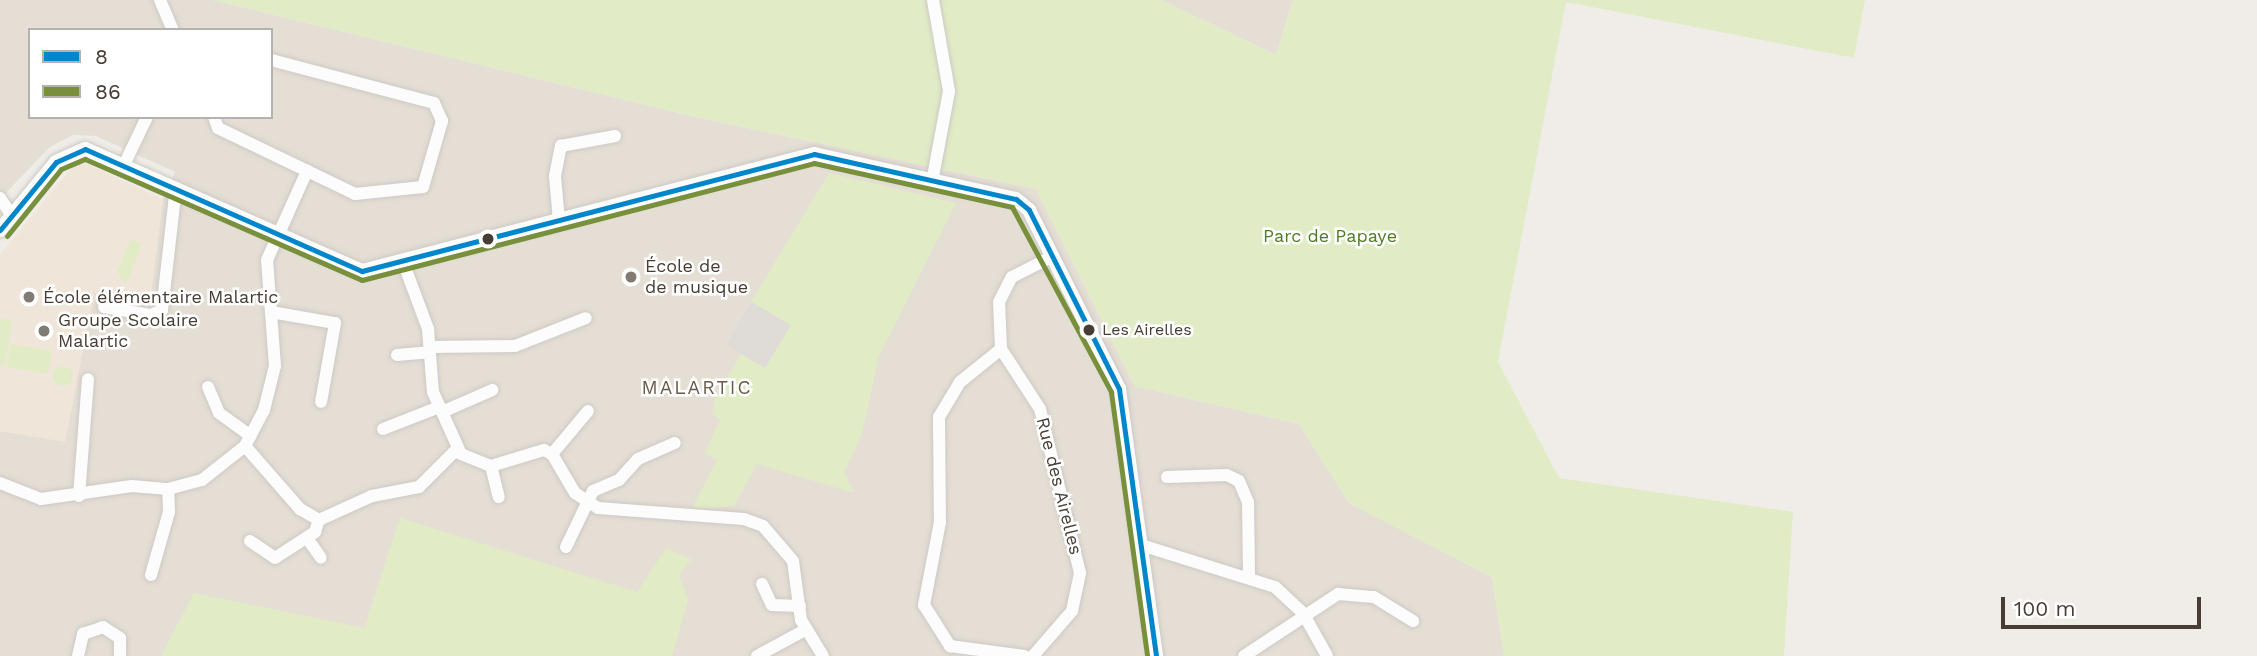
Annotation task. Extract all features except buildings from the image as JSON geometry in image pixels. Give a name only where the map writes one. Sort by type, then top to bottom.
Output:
[{"type":"street","points":[[160,0],[172,28]]},
{"type":"street","points":[[932,182],[949,91],[933,0]]},
{"type":"street","points":[[215,119],[218,128],[355,194],[417,192],[428,180],[441,110],[273,61]]},
{"type":"street","points":[[124,165],[146,119]]},
{"type":"street","points":[[559,221],[555,176],[561,146],[615,136]]},
{"type":"street","points":[[0,230],[67,152],[85,149],[362,271],[814,154],[1024,203],[1119,389],[1156,656]]},
{"type":"street","points":[[0,482],[41,499],[79,496],[124,487],[168,489],[202,480],[248,441],[272,387],[267,260],[275,233],[307,171]]},
{"type":"street","points":[[104,307],[151,314],[162,310],[176,188]]},
{"type":"street","points":[[0,198],[12,216]]},
{"type":"street","points":[[1024,656],[950,646],[924,606],[940,522],[939,417],[960,382],[1001,349],[999,302],[1005,286],[1053,256]]},
{"type":"street","points":[[403,262],[430,350],[440,409],[457,449],[491,466],[531,451],[552,454],[586,502],[754,522],[793,561],[805,631],[824,656]]},
{"type":"street","points":[[271,312],[335,323],[321,402]]},
{"type":"street","points":[[397,355],[430,350],[515,346],[586,318]]},
{"type":"street","name":"Rue des Airelles","points":[[1001,349],[1040,410],[1080,573],[1072,611],[1033,656]]},
{"type":"street","points":[[79,496],[88,379]]},
{"type":"street","points":[[208,387],[219,413],[248,441],[300,509],[319,520]]},
{"type":"street","points":[[383,429],[492,390]]},
{"type":"street","points":[[552,454],[588,411]]},
{"type":"street","points":[[566,547],[586,502],[638,458],[675,443]]},
{"type":"street","points":[[250,541],[275,558],[307,538],[319,520],[372,496],[419,487],[457,449]]},
{"type":"street","points":[[491,466],[499,497]]},
{"type":"street","points":[[1167,477],[1227,475],[1239,481],[1248,502],[1249,575]]},
{"type":"street","points":[[151,575],[169,512],[168,489]]},
{"type":"street","points":[[307,538],[321,558]]},
{"type":"street","points":[[1141,545],[1249,575],[1275,587],[1303,613],[1327,656]]},
{"type":"street","points":[[762,584],[772,605],[800,606]]},
{"type":"street","points":[[1244,656],[1303,613],[1338,594],[1374,597],[1413,621]]},
{"type":"street","points":[[78,656],[83,634],[103,627],[120,638],[120,656]]},
{"type":"street","points":[[757,656],[805,631]]},
{"type":"shaded area","points":[[0,0],[213,0],[700,118],[1036,189],[1135,386],[1299,424],[1349,503],[1492,577],[1504,656],[0,656],[0,431],[65,441],[94,293],[150,301],[163,199],[175,172],[96,136],[73,135],[50,147],[0,199]]},
{"type":"shaded area","points":[[1161,0],[1293,0],[1276,55]]},
{"type":"shaded area","name":"Groupe Scolaire Malartic","points":[[74,165],[89,165],[163,199],[150,302],[94,293],[65,442],[0,431],[0,254]]},
{"type":"shaded area","points":[[751,302],[791,325],[765,368],[726,345]]},
{"type":"green space","name":"Parc de Papaye","points":[[213,0],[1161,0],[1276,55],[1293,0],[1865,0],[1854,58],[1566,2],[1498,362],[1559,478],[1793,512],[1784,656],[1504,656],[1492,577],[1349,503],[1299,424],[1135,386],[1036,189],[700,118]]},
{"type":"green space","points":[[829,173],[956,203],[879,356],[862,433],[844,473],[854,493],[757,464],[734,506],[691,510],[717,460],[705,453],[720,420],[712,414],[716,397],[741,354],[765,368],[790,325],[751,302]]},
{"type":"green space","points":[[131,239],[142,244],[126,285],[117,272]]},
{"type":"green space","points":[[0,318],[12,320],[5,366],[0,365]]},
{"type":"green space","points":[[11,344],[52,351],[48,374],[7,367]]},
{"type":"green space","points":[[59,366],[67,366],[73,376],[67,386],[59,386],[53,380],[53,372]]},
{"type":"green space","points":[[400,518],[637,592],[666,548],[691,559],[679,575],[688,600],[672,656],[161,656],[194,593],[364,628]]},
{"type":"transit line","name":"8","points":[[0,230],[56,162],[85,149],[362,271],[814,154],[1016,199],[1029,210],[1119,389],[1156,656]]},
{"type":"transit line","name":"86","points":[[7,236],[61,169],[85,159],[362,280],[814,163],[1012,207],[1111,392],[1147,656]]},
{"type":"place","name":"École de de musique","points":[[631,277]]},
{"type":"place","name":"École élémentaire Malartic","points":[[29,297]]},
{"type":"place","name":"Les Airelles","points":[[1089,330]]},
{"type":"place","name":"Groupe Scolaire Malartic","points":[[44,331]]},
{"type":"district","name":"MALARTIC","points":[[697,388]]}]
